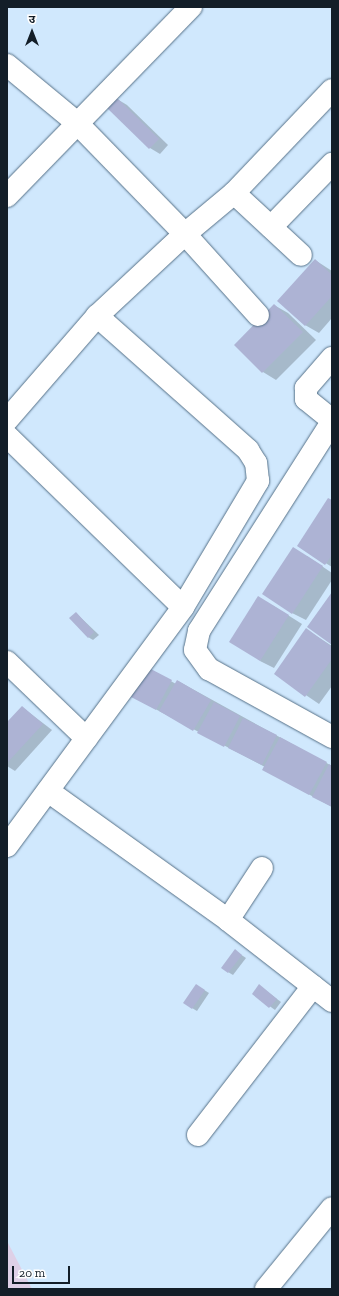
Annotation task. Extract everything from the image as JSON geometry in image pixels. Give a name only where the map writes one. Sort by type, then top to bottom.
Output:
[{"type":"street","points":[[7,196],[182,10]]},
{"type":"street","points":[[7,65],[77,123],[185,234],[258,315]]},
{"type":"street","points":[[7,420],[97,316],[185,234],[234,193],[332,90]]},
{"type":"street","points":[[271,227],[332,164]]},
{"type":"street","points":[[234,193],[301,255]]},
{"type":"street","points":[[7,846],[183,607],[258,481],[256,463],[248,450],[97,316]]},
{"type":"street","points":[[332,358],[306,388],[306,399],[332,421],[200,631],[195,650],[209,669],[332,736]]},
{"type":"street","points":[[7,436],[183,607]]},
{"type":"street","points":[[7,662],[86,738]]},
{"type":"street","points":[[48,791],[228,920],[332,1001]]},
{"type":"street","points":[[228,920],[262,868]]},
{"type":"street","points":[[198,1135],[313,986]]},
{"type":"street","points":[[266,1289],[332,1208]]},
{"type":"shaded area","points":[[7,1241],[32,1289],[7,1289]]},
{"type":"building","points":[[117,98],[159,139],[149,149],[107,108]]},
{"type":"building","points":[[315,259],[332,275],[332,296],[305,326],[277,301]]},
{"type":"building","points":[[274,304],[303,332],[262,373],[234,345]]},
{"type":"building","points":[[328,498],[332,500],[332,555],[325,565],[297,546]]},
{"type":"building","points":[[293,547],[323,566],[292,614],[262,594]]},
{"type":"building","points":[[332,592],[332,645],[307,627]]},
{"type":"building","points":[[258,596],[289,615],[260,661],[229,642]]},
{"type":"building","points":[[76,612],[94,632],[88,638],[69,618]]},
{"type":"building","points":[[306,628],[332,647],[332,659],[305,697],[274,674]]},
{"type":"building","points":[[147,667],[172,680],[156,710],[131,697]]},
{"type":"building","points":[[177,680],[211,700],[193,731],[159,711]]},
{"type":"building","points":[[214,702],[240,716],[224,747],[197,733]]},
{"type":"building","points":[[22,706],[43,724],[7,763],[7,722]]},
{"type":"building","points":[[243,718],[277,735],[262,765],[228,748]]},
{"type":"building","points":[[280,737],[327,762],[309,795],[262,770]]},
{"type":"building","points":[[329,764],[332,766],[332,807],[312,797]]},
{"type":"building","points":[[235,949],[242,955],[228,973],[221,968]]},
{"type":"building","points":[[196,984],[205,990],[192,1009],[183,1003]]},
{"type":"building","points":[[259,984],[277,999],[269,1008],[252,994]]}]
